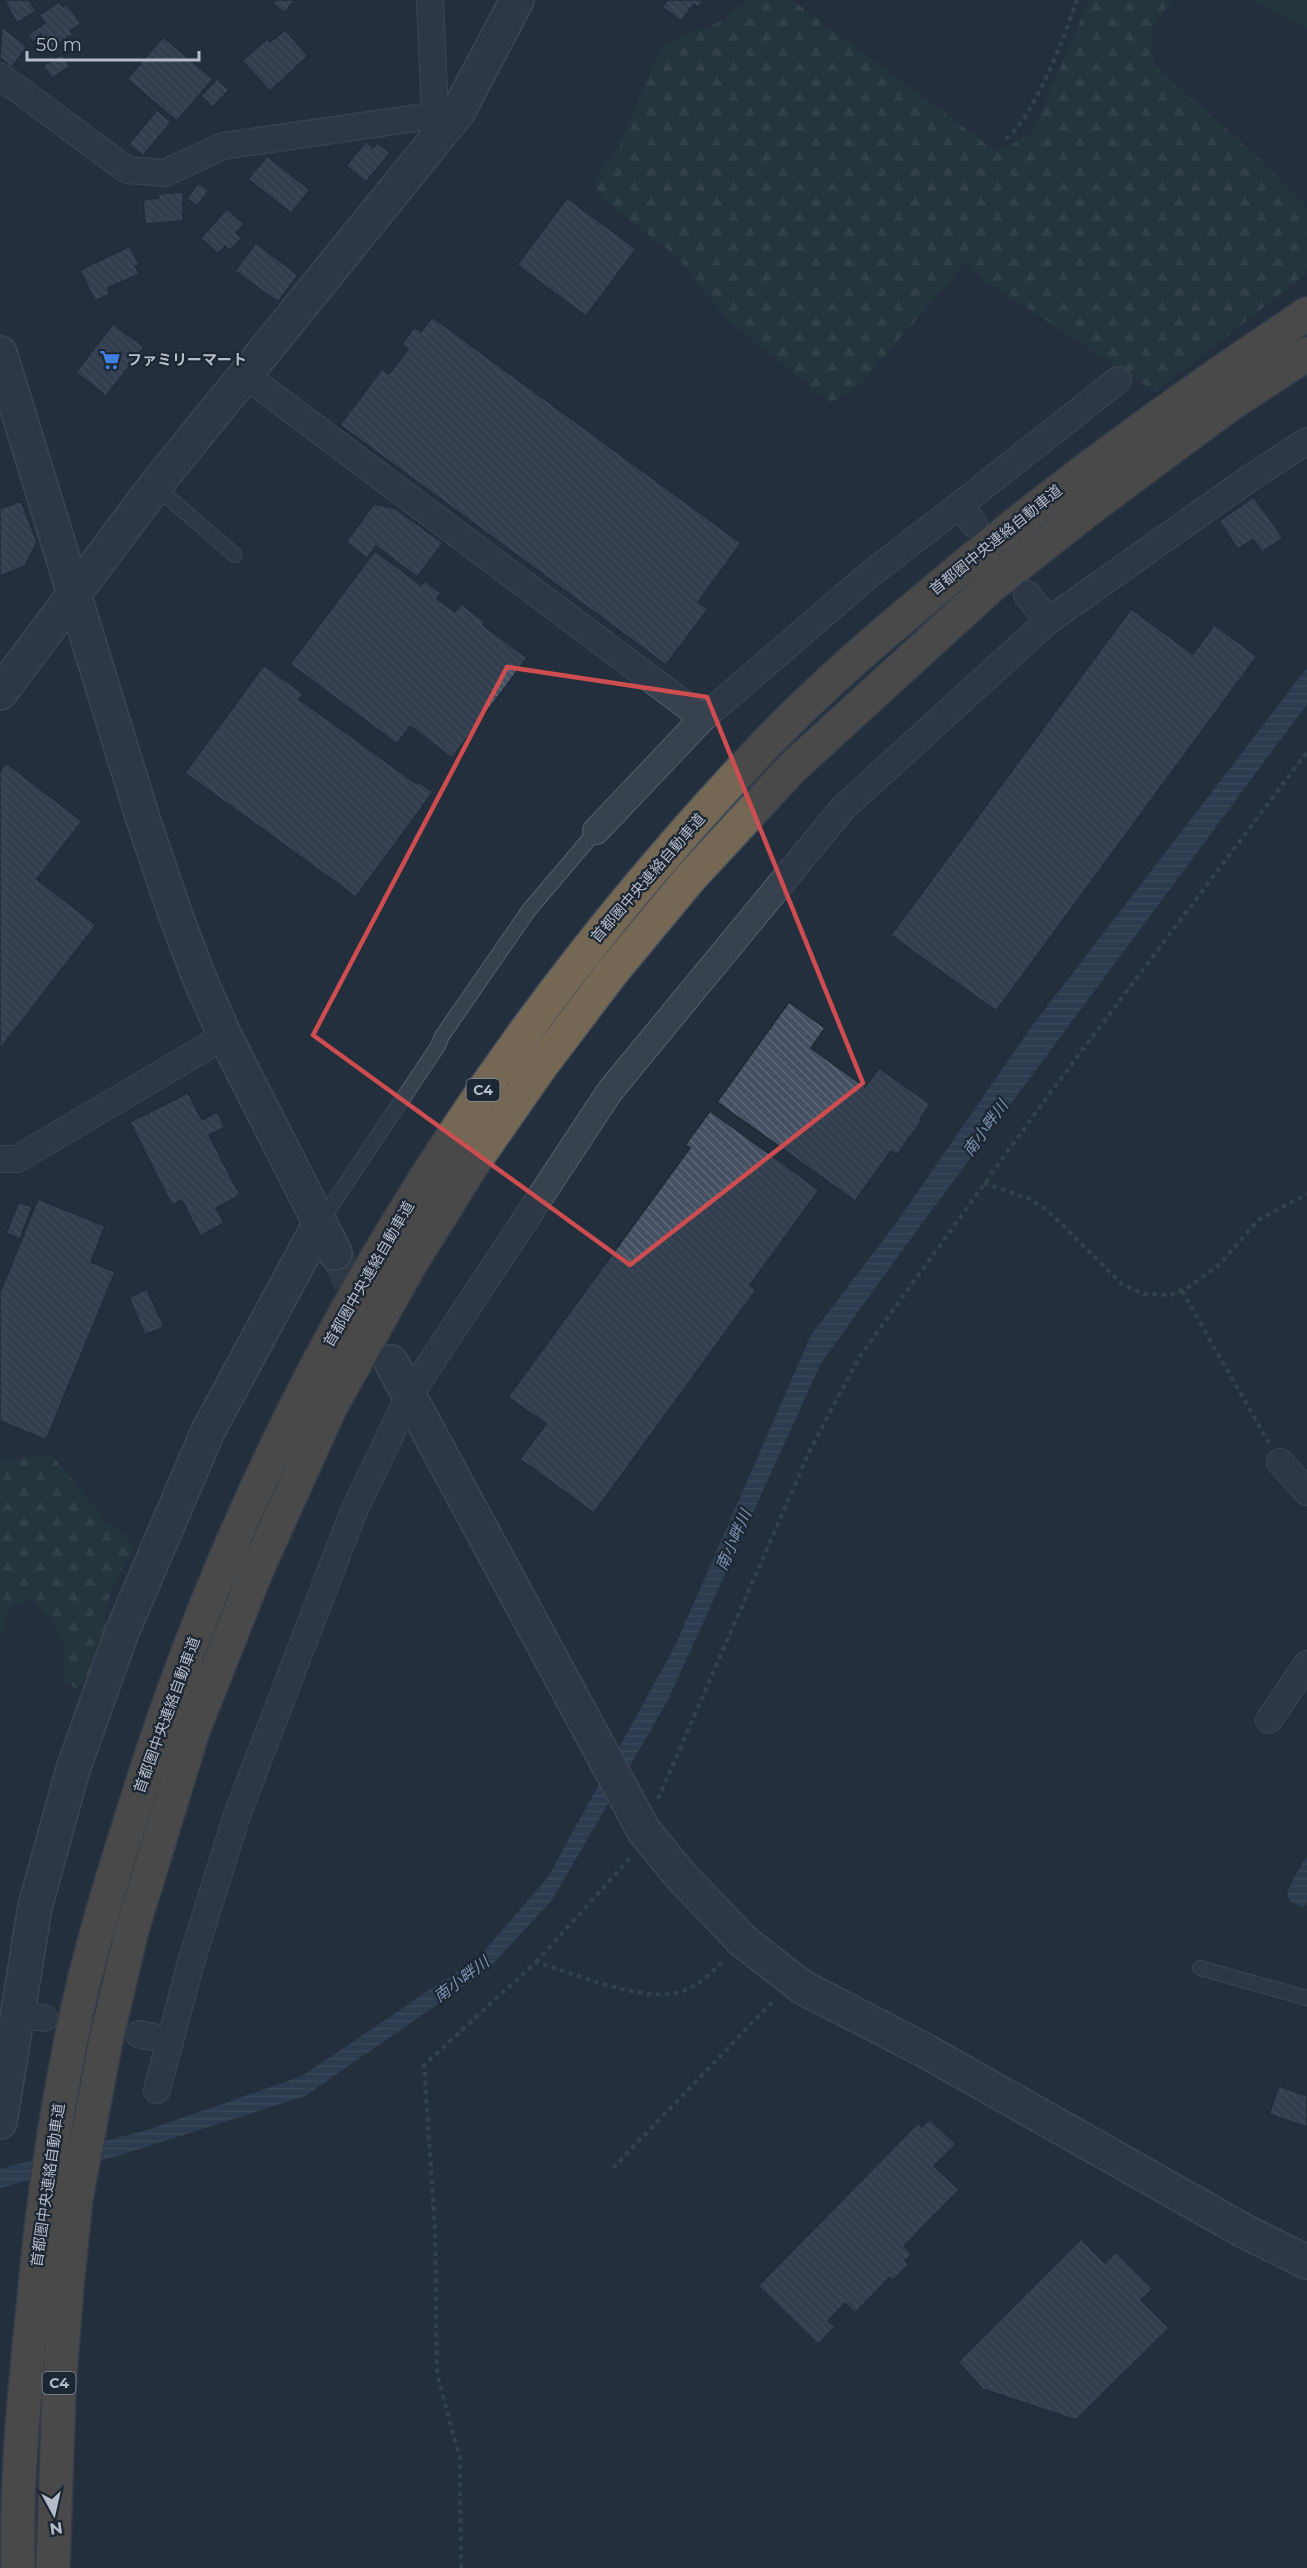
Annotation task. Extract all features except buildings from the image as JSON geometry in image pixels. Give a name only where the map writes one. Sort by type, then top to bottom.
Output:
[{"type":"highway","name":"首都圏中央連絡自動車道","points":[[18,2568],[24,2397],[43,2209],[53,2137],[72,2035],[98,1925],[157,1735],[224,1560],[302,1392],[379,1252],[446,1145],[515,1042],[587,949],[664,856],[769,742],[875,641],[1073,478],[1208,379],[1307,314]]},
{"type":"highway","name":"首都圏中央連絡自動車道","points":[[53,2568],[59,2389],[76,2199],[106,2040],[132,1930],[193,1731],[256,1572],[330,1408],[411,1263],[472,1165],[541,1066],[613,971],[691,877],[792,768],[906,661],[999,580],[1211,418],[1307,354]]},
{"type":"street","points":[[430,0],[447,114]]},
{"type":"street","points":[[0,693],[155,486],[245,375],[447,114],[517,0]]},
{"type":"street","points":[[0,76],[127,170],[165,173],[223,146],[447,114]]},
{"type":"street","points":[[0,352],[144,822],[177,920],[225,1036],[335,1252]]},
{"type":"street","points":[[245,375],[703,718]]},
{"type":"street","points":[[596,831],[703,718],[869,575],[967,515],[1118,380]]},
{"type":"street","points":[[157,2090],[191,1962],[237,1815],[353,1513],[409,1396],[610,1091],[843,808],[1048,621],[1253,476],[1307,441]]},
{"type":"street","points":[[1027,594],[1048,621]]},
{"type":"street","points":[[0,1159],[17,1159],[225,1036]]},
{"type":"street","points":[[0,2122],[31,2016],[35,1907],[73,1769],[122,1632],[208,1431],[320,1223]]},
{"type":"street","points":[[391,1362],[645,1832],[680,1875],[743,1941],[802,1987],[924,2050],[1246,2232],[1305,2255]]},
{"type":"street","points":[[1280,1462],[1307,1492]]},
{"type":"street","points":[[1269,1720],[1306,1669]]},
{"type":"street","points":[[139,2034],[170,2041]]},
{"type":"lane","points":[[155,486],[235,555]]},
{"type":"lane","points":[[320,1223],[438,1046],[442,1036],[482,975],[529,910],[596,831]]},
{"type":"lane","points":[[1200,1968],[1307,1998]]},
{"type":"path","points":[[1006,139],[1018,128],[1059,50],[1077,0]]},
{"type":"path","points":[[462,2568],[460,2459],[437,2374],[435,2230],[424,2065],[536,1962],[645,1832],[811,1448],[860,1356],[984,1183],[1307,752]]},
{"type":"path","points":[[984,1183],[1030,1198],[1048,1211],[1123,1285],[1144,1294],[1171,1295],[1182,1291],[1218,1266],[1258,1220],[1307,1194]]},
{"type":"path","points":[[1182,1291],[1280,1462]]},
{"type":"path","points":[[536,1962],[642,1995],[682,1992],[704,1980],[743,1941]]},
{"type":"path","points":[[613,2168],[793,1980]]},
{"type":"highlighted area","points":[[507,667],[707,697],[863,1083],[630,1265],[313,1035]]},
{"type":"green space","points":[[748,0],[792,0],[997,152],[1032,133],[1089,0],[1173,0],[1151,27],[1154,65],[1259,158],[1307,208],[1307,273],[1156,392],[979,277],[967,261],[862,382],[831,403],[727,319],[676,256],[605,201],[593,181],[620,144],[661,46],[720,22]]},
{"type":"green space","points":[[1254,0],[1307,0],[1307,27]]},
{"type":"green space","points":[[51,1454],[105,1520],[124,1534],[135,1549],[120,1573],[105,1608],[105,1637],[93,1667],[78,1689],[64,1683],[64,1642],[49,1617],[30,1598],[10,1607],[0,1638],[0,1461]]},
{"type":"water","name":"南小畔川","points":[[1307,668],[1307,704],[898,1256],[820,1365],[668,1700],[552,1900],[487,1970],[305,2096],[124,2154],[0,2188],[0,2169],[150,2129],[302,2076],[480,1956],[548,1877],[676,1644],[811,1335],[894,1226],[1032,1026]]},
{"type":"water","points":[[1307,1856],[1307,1898],[1306,1905],[1301,1907],[1290,1901],[1287,1894]]},
{"type":"tunnel","points":[[335,1253],[369,1318]]},
{"type":"place","name":"ファミリーマート","points":[[110,360]]}]
